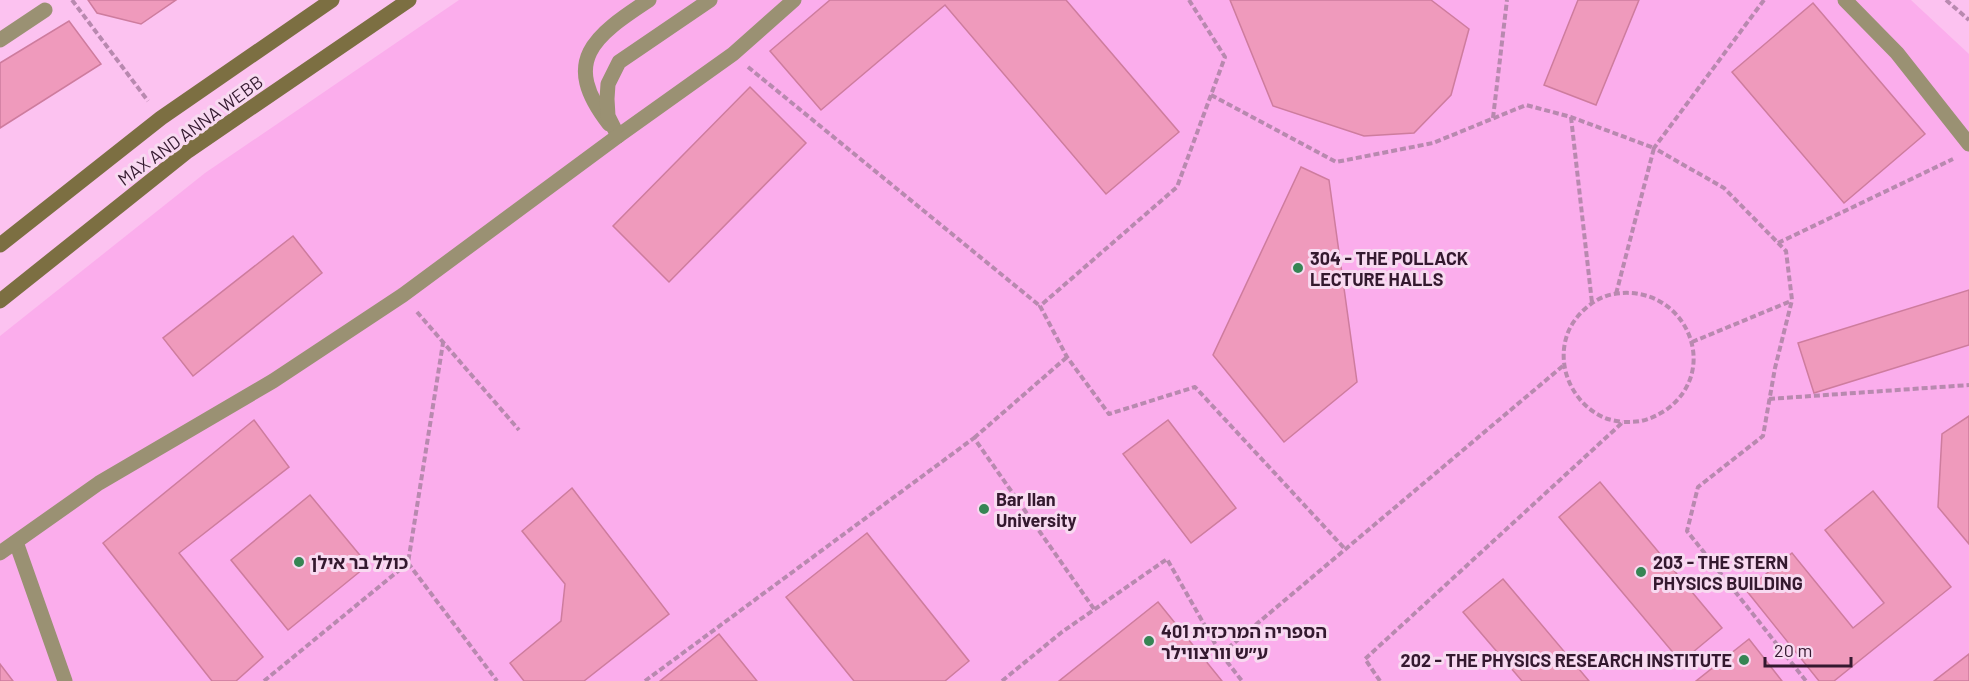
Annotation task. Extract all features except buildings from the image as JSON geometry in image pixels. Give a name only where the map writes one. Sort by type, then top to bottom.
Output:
[{"type":"street","name":"MAX AND ANNA WEBB","points":[[0,245],[161,118],[332,0]]},
{"type":"street","name":"MAX AND ANNA WEBB","points":[[0,301],[188,151],[409,0]]},
{"type":"street","points":[[618,136],[598,110],[588,91],[584,66],[591,48],[603,33],[624,16],[650,0]]},
{"type":"street","points":[[618,136],[608,116],[607,99],[611,74],[619,62],[710,0]]},
{"type":"street","points":[[0,553],[99,483],[273,381],[403,296],[618,136],[733,54],[794,0]]},
{"type":"street","points":[[1845,0],[1897,53],[1969,144]]},
{"type":"street","points":[[0,40],[45,10]]},
{"type":"street","points":[[16,542],[65,681]]},
{"type":"path","points":[[72,0],[161,118]]},
{"type":"path","points":[[1040,306],[1177,187],[1225,57],[1189,0]]},
{"type":"path","points":[[1493,118],[1507,0]]},
{"type":"path","points":[[1616,294],[1654,148],[1764,0]]},
{"type":"path","points":[[1946,0],[1969,20]]},
{"type":"path","points":[[733,54],[1040,306],[1067,357],[1109,414],[1195,387],[1345,549]]},
{"type":"path","points":[[1211,95],[1336,162],[1433,143],[1526,105],[1571,117],[1654,148],[1724,188],[1786,251],[1792,300],[1775,368],[1763,436],[1698,487],[1687,531],[1806,681]]},
{"type":"path","points":[[1571,117],[1592,303]]},
{"type":"path","points":[[1778,243],[1958,157]]},
{"type":"path","points":[[1627,292],[1648,295],[1668,305],[1683,322],[1692,342],[1693,364],[1688,385],[1675,403],[1657,415],[1641,421],[1623,422],[1606,418],[1590,410],[1577,397],[1564,365],[1564,347],[1569,330],[1578,315],[1592,303],[1608,295],[1616,294],[1627,292]]},
{"type":"path","points":[[403,296],[519,430]]},
{"type":"path","points":[[1692,342],[1792,300]]},
{"type":"path","points":[[264,681],[408,563],[443,343]]},
{"type":"path","points":[[645,681],[974,438],[1067,357]]},
{"type":"path","points":[[1221,654],[1564,365]]},
{"type":"path","points":[[1769,399],[1969,385]]},
{"type":"path","points":[[1380,681],[1365,659],[1623,422]]},
{"type":"path","points":[[974,438],[1094,609]]},
{"type":"path","points":[[1002,681],[1062,632],[1167,559],[1221,654],[1242,681]]},
{"type":"path","points":[[408,563],[497,681]]},
{"type":"shaded area","name":"Bar Ilan University","points":[[459,0],[1911,0],[1969,54],[1969,681],[0,681],[0,336],[205,173]]},
{"type":"place","name":"304 - THE POLLACK LECTURE HALLS","points":[[1298,268]]},
{"type":"place","name":"Bar Ilan University","points":[[984,509]]},
{"type":"place","name":"כולל בר אילן","points":[[299,562]]},
{"type":"place","name":"203 - THE STERN PHYSICS BUILDING","points":[[1641,572]]},
{"type":"place","name":"401 הספריה המרכזית ע״ש וורצווילר","points":[[1149,641]]},
{"type":"place","name":"202 - THE PHYSICS RESEARCH INSTITUTE","points":[[1744,660]]}]
